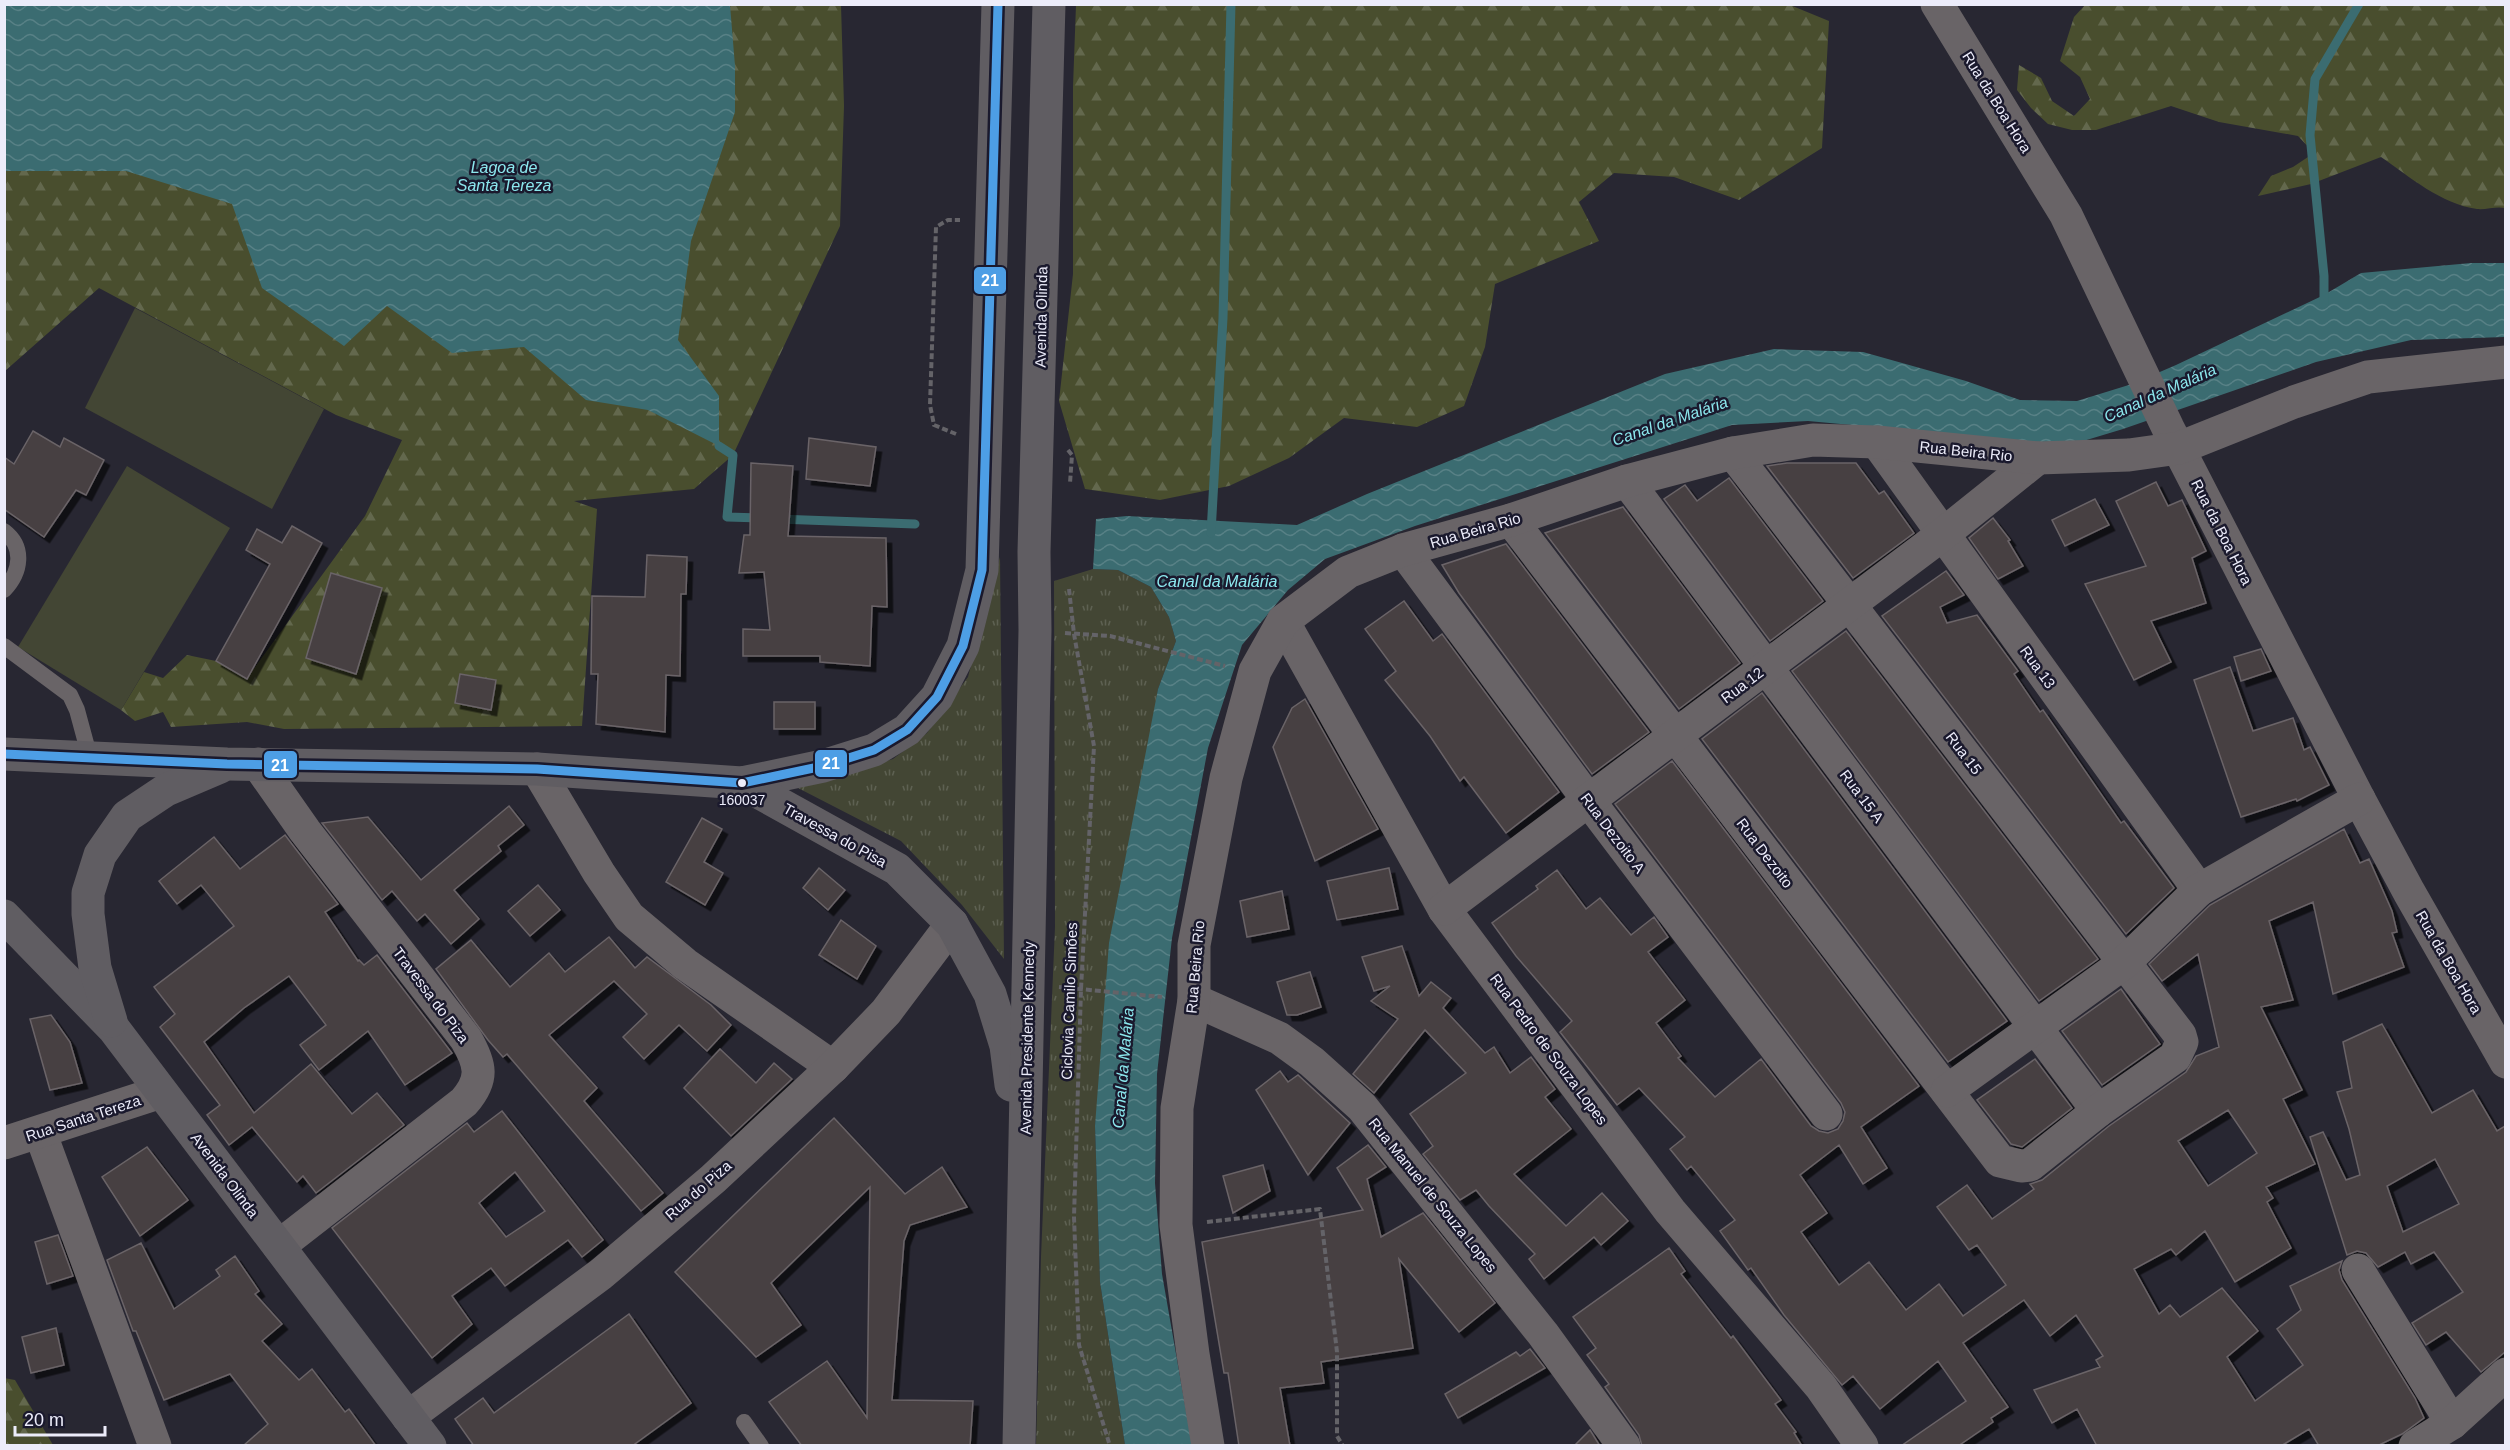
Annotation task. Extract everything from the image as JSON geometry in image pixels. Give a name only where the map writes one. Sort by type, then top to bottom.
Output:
[{"type":"main road","points":[[4,754],[243,764],[537,769],[742,783],[823,766],[874,750],[907,730],[937,697],[963,646],[982,570],[984,435],[998,4]]},
{"type":"main road","name":"Avenida Olinda","points":[[1035,630],[1034,552],[1049,4]]},
{"type":"main road","name":"Avenida Presidente Kennedy","points":[[1018,1446],[1035,630]]},
{"type":"main road","points":[[114,1029],[95,968],[90,936],[88,892],[100,855],[127,816],[166,790],[243,764]]},
{"type":"main road","name":"Travessa do Pisa","points":[[742,783],[897,869],[952,924],[990,994],[1006,1046],[1023,1179]]},
{"type":"main road","name":"Avenida Olinda","points":[[4,916],[114,1029],[430,1446]]},
{"type":"street","name":"Rua da Boa Hora","points":[[1937,4],[2066,215],[2173,438],[2360,799],[2409,892],[2505,1062]]},
{"type":"street","name":"Rua Beira Rio","points":[[1208,1446],[1176,1225],[1178,999],[1194,945],[1226,778],[1255,671],[1283,621],[1348,572],[1403,550],[1512,520],[1627,481],[1733,453],[1812,440],[1877,442],[2038,458],[2129,455],[2173,438],[2368,377],[2505,362]]},
{"type":"street","name":"Rua 13","points":[[1877,442],[2199,890]]},
{"type":"street","name":"Rua 15","points":[[1733,453],[2180,1035],[2182,1042],[2175,1058],[2098,1112]]},
{"type":"street","name":"Rua 12","points":[[1444,909],[1942,535],[2038,458]]},
{"type":"street","name":"Rua 15 A","points":[[1627,481],[2098,1112]]},
{"type":"street","name":"Rua Dezoito","points":[[1512,520],[2000,1161],[2021,1166],[2030,1165],[2098,1112]]},
{"type":"street","name":"Rua Dezoito A","points":[[1403,550],[1588,801],[1826,1114]]},
{"type":"street","name":"Rua Pedro de Souza Lopes","points":[[1283,621],[1444,909],[1670,1211],[1821,1387],[1862,1446]]},
{"type":"street","name":"Travessa do Piza","points":[[243,764],[305,831],[466,1040],[476,1057],[479,1075],[475,1090],[464,1102],[279,1246]]},
{"type":"street","points":[[537,769],[599,873],[629,917],[685,964],[833,1067]]},
{"type":"street","points":[[1947,1091],[2124,963],[2199,890],[2360,799]]},
{"type":"street","name":"Rua do Piza","points":[[408,1417],[600,1274],[713,1179],[833,1067],[886,1012],[952,924]]},
{"type":"street","name":"Rua Manuel de Souza Lopes","points":[[1178,999],[1279,1038],[1312,1062],[1362,1107],[1543,1334],[1624,1446]]},
{"type":"street","name":"Rua Santa Tereza","points":[[4,1143],[161,1092]]},
{"type":"street","points":[[40,1132],[155,1446]]},
{"type":"street","points":[[2358,1270],[2452,1423]]},
{"type":"street","points":[[2415,1446],[2452,1423],[2505,1374]]},
{"type":"lane","points":[[4,531],[11,536],[20,554],[18,569],[4,590]]},
{"type":"lane","points":[[4,646],[70,695],[77,710],[90,758]]},
{"type":"lane","points":[[744,1422],[762,1446]]},
{"type":"path","name":"Ciclovia Camilo Simões","points":[[1069,588],[1074,634],[1094,747],[1080,989],[1074,1217],[1079,1333],[1080,1345],[1110,1446]]},
{"type":"path","points":[[1035,630],[1110,636],[1232,667]]},
{"type":"path","points":[[1094,991],[1178,999]]},
{"type":"path","points":[[1176,1225],[1320,1209],[1337,1352],[1337,1436],[1342,1446]]},
{"type":"green space","points":[[5,5],[841,5],[844,106],[840,226],[733,455],[694,489],[574,501],[597,509],[582,726],[284,729],[247,722],[171,727],[163,712],[135,721],[121,710],[144,672],[163,678],[187,655],[216,661],[247,678],[365,516],[402,440],[336,415],[99,288],[5,371]]},
{"type":"green space","points":[[1076,5],[1790,5],[1829,21],[1822,148],[1739,200],[1674,177],[1614,173],[1579,202],[1599,241],[1495,284],[1485,347],[1464,406],[1417,427],[1344,418],[1289,458],[1229,486],[1160,500],[1085,489],[1059,401],[1073,274],[1073,87]]},
{"type":"green space","points":[[2085,5],[2505,5],[2505,208],[2477,209],[2451,202],[2426,189],[2381,157],[2311,184],[2258,196],[2271,176],[2293,167],[2314,153],[2298,136],[2219,122],[2171,106],[2096,130],[2072,130],[2048,124],[2017,90],[2019,65],[2041,78],[2052,101],[2074,116],[2090,99],[2080,77],[2060,61],[2074,17]]},
{"type":"green space","points":[[135,308],[324,409],[272,509],[85,408]]},
{"type":"green space","points":[[127,466],[230,528],[121,710],[18,647]]},
{"type":"green space","points":[[1000,557],[1004,959],[962,905],[901,841],[798,788],[893,759],[927,733],[968,677]]},
{"type":"green space","points":[[1093,569],[1118,570],[1151,587],[1169,617],[1176,641],[1158,689],[1095,1126],[1100,1282],[1125,1445],[1036,1446],[1041,1257],[1055,927],[1054,581]]},
{"type":"green space","points":[[4,1378],[15,1380],[53,1445],[5,1445]]},
{"type":"water","name":"Lagoa de Santa Tereza","points":[[4,5],[730,5],[735,66],[735,112],[691,241],[678,340],[719,396],[719,446],[648,410],[586,400],[524,347],[452,353],[387,306],[344,346],[262,288],[232,204],[126,171],[5,171]]},
{"type":"water","name":"Canal da Malária","points":[[2471,263],[2505,263],[2505,337],[2411,340],[2316,362],[2070,445],[1808,421],[1732,425],[1415,526],[1325,559],[1288,590],[1242,645],[1208,748],[1172,938],[1157,1074],[1155,1183],[1162,1274],[1192,1445],[1125,1445],[1100,1282],[1095,1126],[1109,943],[1158,689],[1176,641],[1169,617],[1151,587],[1118,570],[1093,569],[1096,519],[1127,516],[1297,525],[1367,494],[1665,374],[1774,349],[1863,352],[1966,381],[2020,400],[2077,401],[2132,384],[2176,365],[2324,295],[2361,273]]},
{"type":"building","points":[[33,431],[60,447],[64,438],[104,460],[86,495],[76,490],[44,537],[4,509],[4,457],[14,464]]},
{"type":"building","points":[[809,438],[876,447],[870,486],[806,479]]},
{"type":"building","points":[[751,463],[793,466],[788,536],[886,538],[887,607],[872,606],[870,666],[820,662],[820,656],[743,656],[743,629],[770,630],[764,572],[739,573],[744,535],[750,535]]},
{"type":"building","points":[[1787,463],[1856,463],[1879,494],[1884,491],[1914,533],[1853,578],[1767,466]]},
{"type":"building","points":[[1729,478],[1823,601],[1770,641],[1664,499],[1685,485],[1697,501]]},
{"type":"building","points":[[2156,482],[2168,506],[2182,500],[2206,551],[2192,558],[2206,603],[2151,621],[2171,662],[2134,680],[2085,584],[2146,566],[2116,501]]},
{"type":"building","points":[[2095,499],[2109,525],[2065,546],[2052,520]]},
{"type":"building","points":[[1623,507],[1740,663],[1679,709],[1545,533]]},
{"type":"building","points":[[1993,518],[2010,540],[2008,541],[2023,566],[1998,579],[1969,538]]},
{"type":"building","points":[[292,526],[322,543],[247,679],[216,661],[270,564],[246,550],[257,529],[282,543]]},
{"type":"building","points":[[1506,544],[1649,732],[1592,774],[1459,593],[1442,565]]},
{"type":"building","points":[[647,555],[687,557],[686,594],[681,594],[680,676],[666,675],[665,732],[596,724],[598,674],[591,674],[592,596],[645,597]]},
{"type":"building","points":[[1946,571],[1964,595],[1940,607],[1947,623],[1977,615],[2018,671],[2014,674],[2040,712],[2043,710],[2121,823],[2124,821],[2174,888],[2126,934],[1882,616]]},
{"type":"building","points":[[331,573],[382,588],[356,674],[306,658]]},
{"type":"building","points":[[1404,601],[1433,641],[1442,634],[1559,792],[1506,833],[1464,777],[1460,781],[1430,736],[1385,680],[1396,671],[1365,629]]},
{"type":"building","points":[[1846,631],[2098,959],[2039,1001],[1792,671]]},
{"type":"building","points":[[2261,649],[2271,671],[2241,681],[2234,657]]},
{"type":"building","points":[[2230,667],[2253,731],[2293,718],[2304,750],[2310,747],[2329,785],[2297,801],[2296,799],[2241,817],[2194,680]]},
{"type":"building","points":[[460,674],[496,680],[491,710],[455,703]]},
{"type":"building","points":[[1762,693],[2007,1021],[1948,1062],[1702,739]]},
{"type":"building","points":[[1305,699],[1378,829],[1315,861],[1273,747],[1292,708]]},
{"type":"building","points":[[774,702],[815,702],[815,729],[774,729]]},
{"type":"building","points":[[1672,761],[1919,1086],[1861,1127],[1887,1168],[1863,1184],[1839,1145],[1800,1175],[1827,1213],[1801,1232],[1839,1285],[1869,1262],[1906,1310],[1939,1284],[1963,1316],[2006,1285],[1977,1245],[1969,1250],[1937,1207],[1967,1185],[1992,1219],[2034,1189],[2030,1184],[2042,1180],[2109,1126],[2186,1072],[2196,1056],[2219,1047],[2198,954],[2162,981],[2149,964],[2210,905],[2344,829],[2360,863],[2369,859],[2392,911],[2397,932],[2392,933],[2404,967],[2333,994],[2313,902],[2269,921],[2293,1000],[2261,1007],[2302,1090],[2283,1099],[2315,1164],[2266,1187],[2273,1198],[2267,1202],[2291,1248],[2235,1282],[2205,1231],[2176,1255],[2171,1249],[2134,1269],[2159,1314],[2170,1305],[2180,1317],[2222,1288],[2258,1331],[2227,1357],[2255,1401],[2303,1365],[2277,1329],[2301,1310],[2290,1286],[2342,1261],[2339,1270],[2342,1280],[2415,1398],[2424,1418],[2402,1434],[2377,1446],[2319,1446],[2309,1429],[2281,1446],[2097,1446],[2077,1409],[2052,1423],[2034,1390],[2100,1367],[2096,1360],[2103,1356],[2076,1315],[2050,1336],[2024,1300],[1963,1343],[2008,1407],[1991,1418],[1993,1422],[1958,1446],[1901,1446],[1966,1401],[1938,1361],[1880,1409],[1853,1376],[1842,1385],[1784,1315],[1751,1268],[1748,1270],[1720,1231],[1735,1220],[1691,1166],[1687,1170],[1670,1149],[1685,1137],[1639,1088],[1617,1105],[1560,1032],[1572,1021],[1516,956],[1492,923],[1538,889],[1536,886],[1557,870],[1586,909],[1600,898],[1631,935],[1654,917],[1668,937],[1648,952],[1685,1000],[1656,1023],[1681,1056],[1678,1058],[1715,1097],[1761,1059],[1811,1126],[1828,1133],[1838,1129],[1845,1112],[1841,1103],[1615,804]],"holes":[[[2228,1110],[2257,1153],[2208,1186],[2178,1141]]]},
{"type":"building","points":[[509,806],[524,825],[498,846],[501,851],[454,890],[479,919],[451,944],[425,914],[417,921],[392,891],[382,900],[322,823],[368,817],[421,880]]},
{"type":"building","points":[[702,818],[722,829],[704,862],[723,873],[705,905],[666,882]]},
{"type":"building","points":[[285,835],[338,904],[325,912],[358,961],[364,965],[377,955],[452,1053],[405,1085],[368,1031],[319,1070],[300,1045],[326,1025],[289,976],[244,1008],[204,1042],[254,1113],[311,1064],[352,1114],[377,1093],[404,1125],[316,1193],[303,1176],[297,1182],[252,1127],[229,1145],[207,1115],[220,1105],[160,1027],[175,1014],[154,987],[234,926],[201,885],[177,904],[159,881],[214,837],[240,869]]},
{"type":"building","points":[[819,868],[845,890],[828,910],[803,888]]},
{"type":"building","points":[[1389,868],[1398,909],[1337,920],[1327,881]]},
{"type":"building","points":[[538,885],[560,910],[530,936],[508,911]]},
{"type":"building","points":[[1282,891],[1289,929],[1247,937],[1240,901]]},
{"type":"building","points":[[841,920],[876,946],[857,979],[819,955]]},
{"type":"building","points":[[609,937],[635,968],[647,957],[711,1005],[731,1025],[707,1051],[679,1025],[644,1059],[623,1037],[647,1014],[614,981],[549,1035],[597,1088],[584,1101],[663,1193],[641,1211],[507,1054],[503,1057],[488,1040],[436,969],[471,940],[510,987],[549,953],[565,972]]},
{"type":"building","points":[[1402,946],[1419,996],[1431,982],[1451,998],[1443,1008],[1485,1053],[1494,1047],[1510,1073],[1531,1057],[1555,1089],[1545,1097],[1571,1129],[1514,1174],[1566,1226],[1602,1193],[1628,1221],[1601,1245],[1594,1237],[1544,1279],[1529,1259],[1535,1254],[1476,1190],[1460,1200],[1423,1154],[1433,1146],[1410,1114],[1466,1073],[1425,1030],[1374,1093],[1353,1074],[1398,1019],[1371,1001],[1390,986],[1374,991],[1362,957]]},
{"type":"building","points":[[1310,972],[1321,1007],[1297,1015],[1287,1015],[1277,982]]},
{"type":"building","points":[[2121,989],[2160,1044],[2102,1085],[2062,1031]]},
{"type":"building","points":[[51,1015],[70,1042],[82,1083],[50,1090],[30,1019]]},
{"type":"building","points":[[2382,1024],[2432,1113],[2473,1090],[2497,1131],[2505,1126],[2505,1352],[2481,1372],[2446,1332],[2426,1345],[2412,1323],[2463,1292],[2434,1252],[2411,1264],[2405,1252],[2378,1267],[2366,1253],[2357,1251],[2347,1255],[2310,1137],[2323,1132],[2346,1180],[2360,1175],[2337,1092],[2352,1088],[2343,1042]],"holes":[[[2435,1159],[2459,1204],[2403,1232],[2387,1186]]]},
{"type":"building","points":[[720,1049],[756,1083],[774,1063],[792,1079],[731,1136],[684,1088]]},
{"type":"building","points":[[2035,1059],[2072,1108],[2022,1147],[2011,1144],[1977,1100]]},
{"type":"building","points":[[1280,1071],[1288,1082],[1298,1075],[1350,1123],[1308,1175],[1256,1090]]},
{"type":"building","points":[[502,1111],[603,1240],[582,1257],[568,1240],[505,1286],[491,1268],[452,1296],[472,1324],[432,1358],[332,1228],[467,1123],[474,1132]],"holes":[[[515,1172],[545,1211],[506,1237],[479,1203]]]},
{"type":"building","points":[[834,1118],[905,1194],[942,1167],[967,1207],[910,1225],[904,1241],[892,1400],[973,1401],[970,1446],[802,1446],[769,1402],[827,1361],[867,1418],[870,1187],[771,1283],[801,1325],[756,1357],[675,1272]]},
{"type":"building","points":[[1368,1145],[1386,1167],[1367,1179],[1381,1237],[1423,1213],[1495,1303],[1459,1332],[1399,1259],[1413,1348],[1321,1362],[1324,1383],[1280,1388],[1290,1446],[1239,1446],[1228,1373],[1224,1373],[1202,1242],[1363,1210],[1337,1168]]},
{"type":"building","points":[[147,1147],[188,1200],[140,1236],[102,1177]]},
{"type":"building","points":[[1263,1165],[1270,1191],[1233,1213],[1223,1176]]},
{"type":"building","points":[[58,1235],[73,1276],[47,1284],[35,1242]]},
{"type":"building","points":[[141,1243],[174,1309],[220,1276],[216,1270],[235,1256],[259,1291],[255,1294],[282,1324],[262,1341],[299,1380],[312,1369],[345,1412],[349,1409],[376,1446],[243,1446],[268,1424],[230,1374],[164,1400],[136,1331],[133,1331],[107,1260]]},
{"type":"building","points":[[1669,1248],[1685,1271],[1681,1274],[1731,1338],[1733,1336],[1781,1400],[1775,1404],[1796,1432],[1794,1433],[1802,1446],[1642,1446],[1639,1435],[1605,1387],[1609,1384],[1587,1355],[1596,1348],[1573,1317]]},
{"type":"building","points":[[629,1314],[691,1403],[632,1446],[474,1446],[455,1419],[483,1398],[494,1413]]},
{"type":"building","points":[[56,1328],[64,1365],[31,1373],[22,1337]]},
{"type":"building","points":[[1530,1349],[1545,1368],[1458,1418],[1445,1394],[1516,1352],[1520,1356]]},
{"type":"building","points":[[1590,1430],[1600,1446],[1574,1446]]},
{"type":"waterway","points":[[1211,533],[1223,318],[1231,4]]},
{"type":"waterway","points":[[2324,304],[2324,276],[2310,135],[2315,79],[2359,4]]},
{"type":"waterway","points":[[719,446],[733,455],[727,517],[761,518]]},
{"type":"waterway","points":[[778,519],[915,524]]},
{"type":"transit line","name":"21","points":[[4,754],[227,764],[537,769],[742,783],[823,766],[874,750],[907,730],[937,697],[963,646],[982,570],[998,4]]},
{"type":"place","name":"160037","points":[[742,783]]}]
